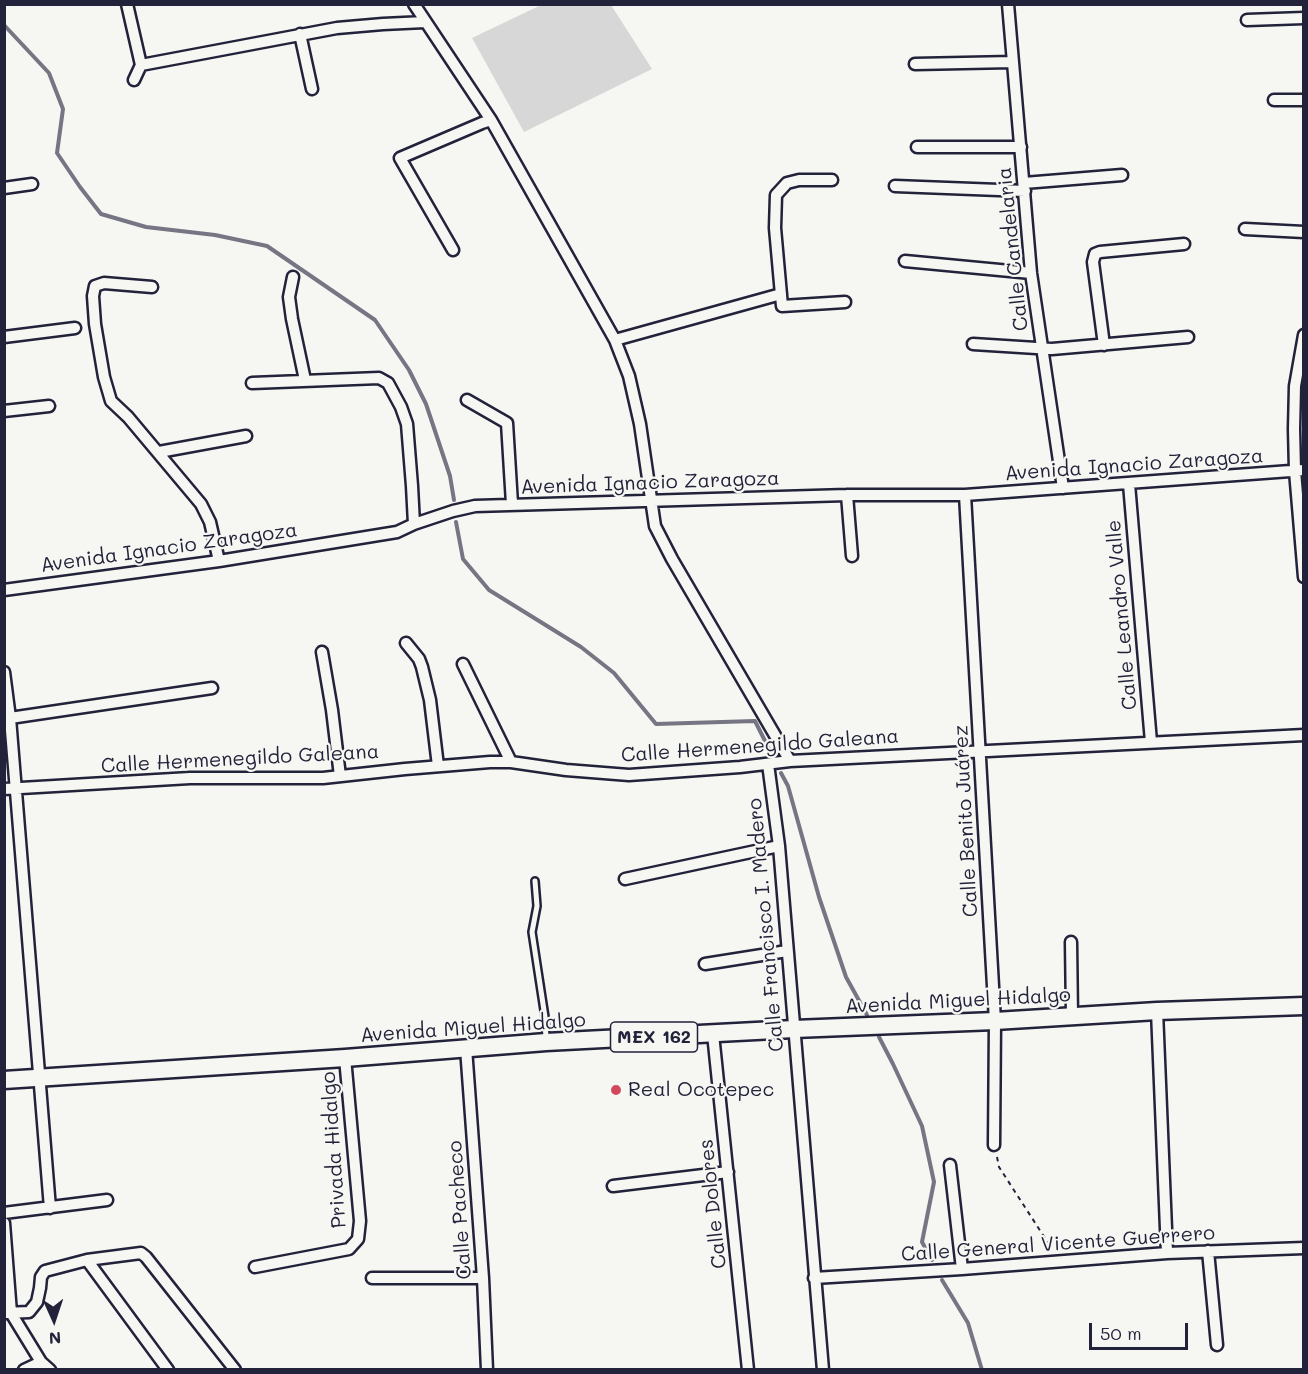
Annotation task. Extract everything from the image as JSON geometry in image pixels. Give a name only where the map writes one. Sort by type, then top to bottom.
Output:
[{"type":"main road","name":"Avenida Miguel Hidalgo","points":[[4,1080],[345,1058],[546,1042],[1157,1011],[1304,1006]]},
{"type":"street","points":[[127,4],[141,65],[134,80]]},
{"type":"street","points":[[414,4],[491,120],[615,340],[628,376],[640,424],[655,526],[790,760]]},
{"type":"street","name":"Calle Candelaria","points":[[1008,4],[1031,273],[1063,488]]},
{"type":"street","points":[[1247,20],[1304,18]]},
{"type":"street","points":[[141,65],[337,28],[425,22]]},
{"type":"street","points":[[300,34],[312,89]]},
{"type":"street","points":[[915,64],[1012,62]]},
{"type":"street","points":[[1274,100],[1304,100]]},
{"type":"street","points":[[453,250],[400,158],[491,120]]},
{"type":"street","points":[[917,147],[1021,147]]},
{"type":"street","points":[[895,186],[1024,187],[1122,175]]},
{"type":"street","points":[[832,180],[799,180],[787,183],[776,195],[775,228],[782,306],[845,302]]},
{"type":"street","points":[[4,188],[32,184]]},
{"type":"street","points":[[1245,229],[1304,232]]},
{"type":"street","points":[[1104,345],[1093,262],[1095,254],[1184,244]]},
{"type":"street","points":[[905,261],[1031,273]]},
{"type":"street","points":[[292,277],[289,297],[305,380]]},
{"type":"street","points":[[152,287],[104,283],[95,286],[93,296],[95,324],[104,378],[111,401],[159,452],[201,504],[210,522],[219,561]]},
{"type":"street","points":[[615,340],[781,294]]},
{"type":"street","points":[[4,337],[75,328]]},
{"type":"street","points":[[1304,335],[1295,387],[1294,429],[1299,471],[1304,577]]},
{"type":"street","points":[[973,344],[1042,349],[1188,337]]},
{"type":"street","points":[[252,383],[379,378],[388,383],[407,424],[414,524]]},
{"type":"street","points":[[467,400],[507,423],[512,504]]},
{"type":"street","points":[[4,411],[49,406]]},
{"type":"street","points":[[159,452],[246,436]]},
{"type":"street","name":"Avenida Ignacio Zaragoza","points":[[4,590],[219,561],[397,532],[453,511],[475,506],[847,495],[965,495],[1299,471]]},
{"type":"street","name":"Calle Leandro Valle","points":[[1129,484],[1151,742]]},
{"type":"street","points":[[847,495],[852,556]]},
{"type":"street","name":"Calle Benito Juárez","points":[[965,495],[995,1021],[994,1145]]},
{"type":"street","points":[[406,643],[418,659],[425,678],[438,766]]},
{"type":"street","points":[[322,652],[340,776]]},
{"type":"street","points":[[463,664],[511,762]]},
{"type":"street","points":[[4,672],[10,718],[10,789],[40,1078],[50,1208]]},
{"type":"street","points":[[10,718],[212,688]]},
{"type":"street","name":"Calle Hermenegildo Galeana","points":[[10,789],[190,778],[323,778],[490,762],[511,762],[566,771],[629,775],[740,767],[790,760],[1304,735]]},
{"type":"street","name":"Calle Francisco I. Madero","points":[[768,764],[779,846],[823,1370]]},
{"type":"street","points":[[625,879],[779,846]]},
{"type":"street","points":[[1071,942],[1072,1016]]},
{"type":"street","points":[[705,964],[787,951]]},
{"type":"street","points":[[1157,1011],[1167,1253]]},
{"type":"street","name":"Calle Dolores","points":[[713,1034],[748,1370]]},
{"type":"street","name":"Calle Pacheco","points":[[466,1048],[483,1278],[487,1370]]},
{"type":"street","name":"Privada Hidalgo","points":[[255,1267],[349,1250],[358,1239],[360,1221],[345,1058]]},
{"type":"street","points":[[950,1165],[962,1269]]},
{"type":"street","points":[[613,1186],[728,1172]]},
{"type":"street","points":[[4,1213],[107,1200]]},
{"type":"street","points":[[4,1223],[8,1313],[41,1362],[50,1370]]},
{"type":"street","name":"Calle General Vicente Guerrero","points":[[814,1278],[1167,1253],[1304,1248]]},
{"type":"street","points":[[1208,1251],[1217,1345]]},
{"type":"street","points":[[8,1313],[29,1312],[37,1302],[40,1277],[45,1270],[87,1260],[141,1253],[235,1370]]},
{"type":"street","points":[[87,1260],[168,1370]]},
{"type":"street","points":[[372,1278],[483,1278]]},
{"type":"street","points":[[24,1370],[41,1362]]},
{"type":"lane","points":[[535,881],[537,906],[532,932],[545,1017],[546,1042]]},
{"type":"path","points":[[994,1145],[999,1167],[1060,1262]]},
{"type":"shaded area","points":[[541,5],[611,5],[652,69],[524,132],[472,38]]},
{"type":"waterway","points":[[4,25],[49,73],[63,109],[57,153],[101,214],[146,227],[215,235],[267,246],[375,320],[409,370],[426,404],[450,476],[454,500]]},
{"type":"waterway","points":[[456,522],[463,559],[489,590],[581,647],[614,673],[656,724],[755,721],[771,753]]},
{"type":"waterway","points":[[781,773],[788,786],[819,897],[846,977],[867,1015]]},
{"type":"waterway","points":[[879,1037],[922,1126],[934,1182],[922,1242],[932,1260]]},
{"type":"waterway","points":[[942,1280],[968,1323],[982,1370]]},
{"type":"place","name":"Real Ocotepec","points":[[616,1090]]}]
